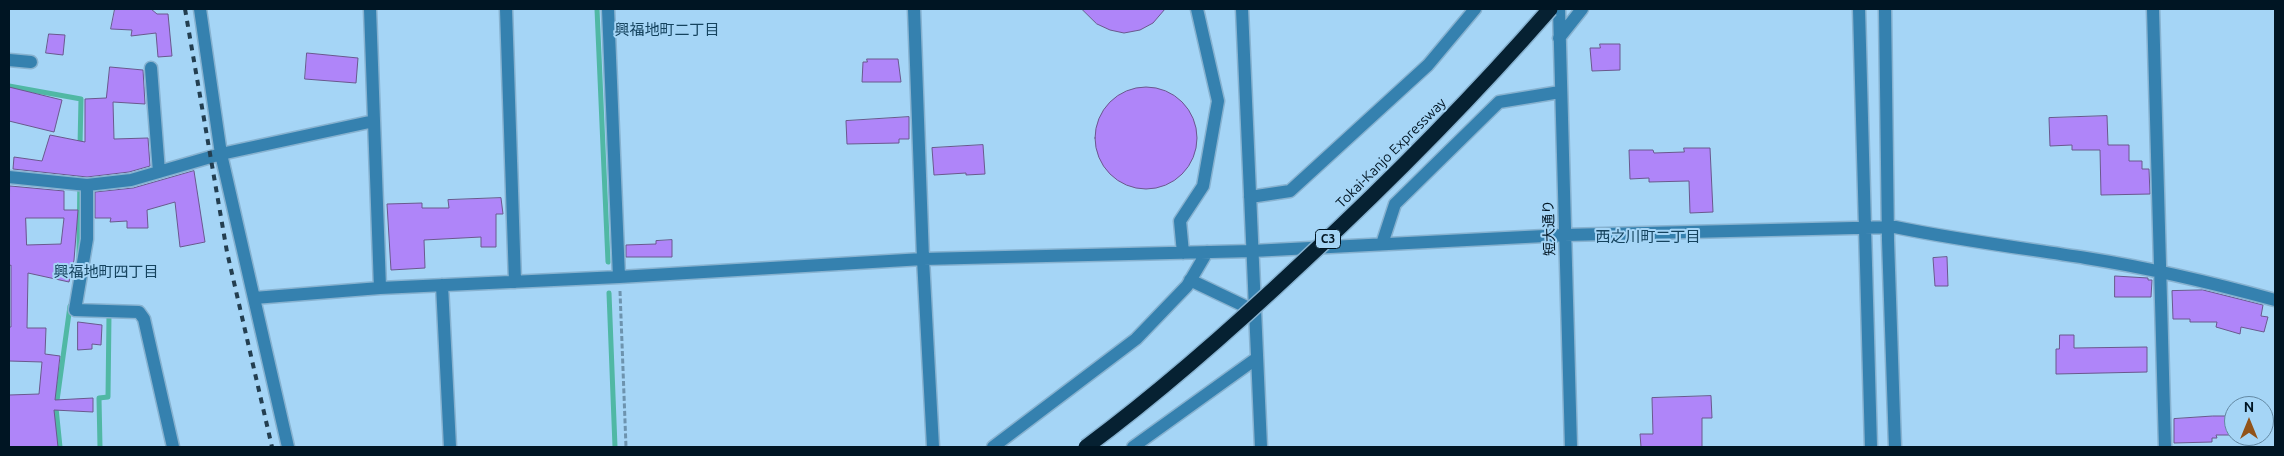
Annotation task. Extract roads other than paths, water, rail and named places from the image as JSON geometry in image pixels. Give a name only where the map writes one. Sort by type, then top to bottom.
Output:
[{"type":"highway","name":"Tokai-Kanjo Expressway","points":[[1086,447],[1242,319],[1363,206],[1499,68],[1550,9]]},
{"type":"street","points":[[200,9],[221,154],[288,447]]},
{"type":"street","points":[[370,9],[380,288]]},
{"type":"street","points":[[506,9],[515,282]]},
{"type":"street","points":[[608,9],[619,277]]},
{"type":"street","points":[[914,9],[923,259],[933,447]]},
{"type":"street","points":[[1183,252],[1180,221],[1203,186],[1218,101],[1197,9]]},
{"type":"street","points":[[1242,9],[1261,447]]},
{"type":"street","points":[[1250,197],[1290,190],[1428,64],[1475,9]]},
{"type":"street","name":"短大通り","points":[[1559,9],[1570,447]]},
{"type":"street","points":[[1559,38],[1582,9]]},
{"type":"street","points":[[1859,9],[1868,227],[1871,447]]},
{"type":"street","points":[[1885,9],[1887,227],[1895,447]]},
{"type":"street","points":[[2153,9],[2165,447]]},
{"type":"street","points":[[9,60],[31,62]]},
{"type":"street","points":[[151,68],[160,172]]},
{"type":"street","points":[[1382,244],[1395,204],[1499,102],[1560,92]]},
{"type":"street","points":[[9,177],[88,185],[131,180],[221,154],[374,121]]},
{"type":"street","points":[[88,185],[88,240],[75,310],[139,312],[144,319],[174,447]]},
{"type":"street","points":[[254,298],[380,288],[619,277],[923,259],[1252,251],[1564,235],[1887,227],[2088,258],[2160,272],[2275,300]]},
{"type":"street","points":[[993,447],[1136,339],[1190,280],[1207,252]]},
{"type":"street","points":[[1190,280],[1255,311]]},
{"type":"street","points":[[442,285],[450,447]]},
{"type":"street","points":[[1132,447],[1257,358]]},
{"type":"waterway","points":[[597,9],[608,262]]},
{"type":"waterway","points":[[9,86],[81,99],[80,146]]},
{"type":"waterway","points":[[79,256],[80,170]]},
{"type":"waterway","points":[[609,293],[615,447]]},
{"type":"waterway","points":[[60,447],[56,408],[70,306]]},
{"type":"waterway","points":[[100,447],[99,398],[108,397],[109,315]]},
{"type":"railway","points":[[185,9],[227,252],[272,447]]},
{"type":"district","name":"興福地町二丁目","points":[[667,30]]},
{"type":"district","name":"西之川町二丁目","points":[[1648,237]]},
{"type":"district","name":"興福地町四丁目","points":[[106,272]]}]
